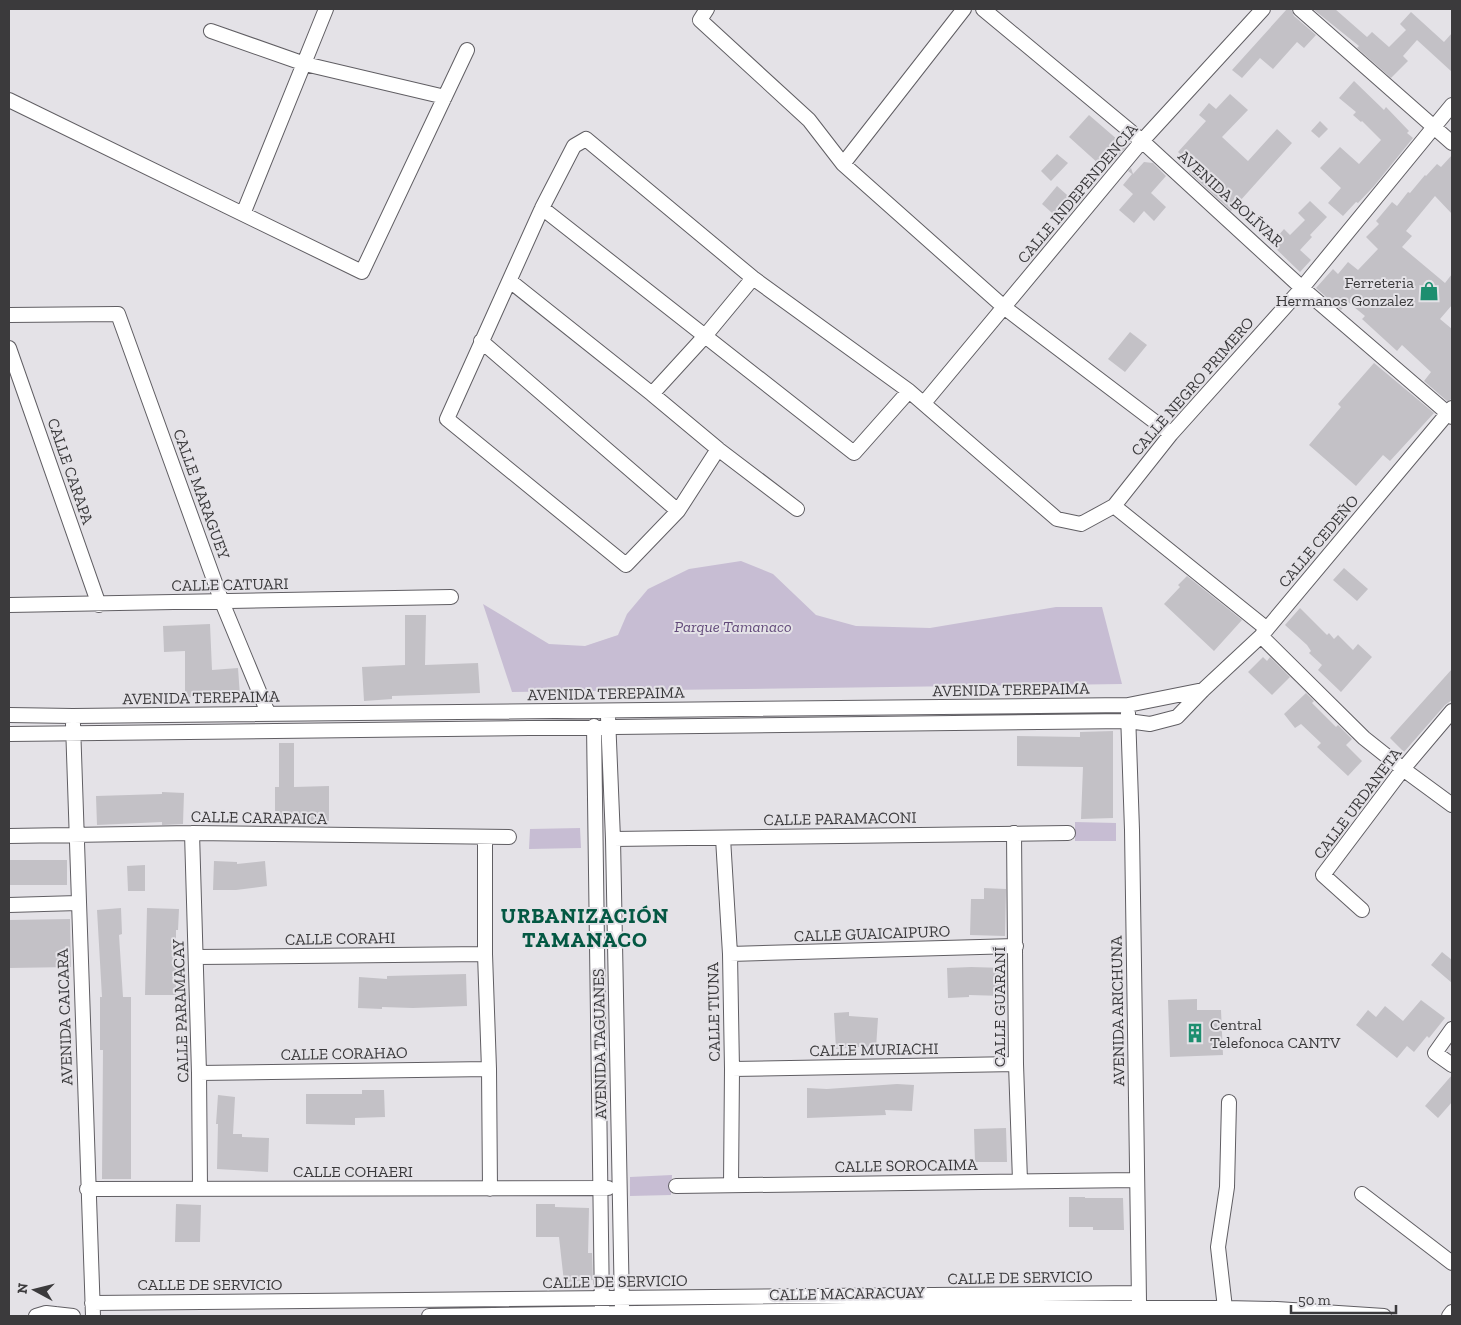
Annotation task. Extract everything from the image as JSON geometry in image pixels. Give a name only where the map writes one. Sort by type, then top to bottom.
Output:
[{"type":"street","points":[[243,214],[326,9]]},
{"type":"street","points":[[707,9],[700,20],[809,120],[843,164],[1005,308],[1171,434]]},
{"type":"street","points":[[843,164],[964,9]]},
{"type":"street","name":"AVENIDA BOLÍVAR","points":[[983,9],[1142,141],[1302,288],[1451,413]]},
{"type":"street","name":"CALLE INDEPENDENCIA","points":[[924,403],[1005,308],[1142,141],[1263,9]]},
{"type":"street","points":[[1300,9],[1452,143]]},
{"type":"street","points":[[211,31],[305,64],[445,97]]},
{"type":"street","points":[[9,100],[362,272],[467,50]]},
{"type":"street","name":"CALLE NEGRO PRIMERO","points":[[1114,506],[1171,434],[1302,288],[1452,105]]},
{"type":"street","points":[[718,449],[678,511],[626,565],[447,419],[542,208],[574,146],[586,139],[753,278],[910,391],[1057,519],[1081,524],[1114,506],[1264,633],[1364,738],[1403,770],[1452,804]]},
{"type":"street","points":[[542,208],[854,453],[910,391]]},
{"type":"street","points":[[652,394],[706,336],[753,278]]},
{"type":"street","points":[[510,281],[718,449],[797,510]]},
{"type":"street","name":"CALLE MARAGUEY","points":[[9,315],[118,314],[222,602],[268,713]]},
{"type":"street","points":[[481,341],[678,511]]},
{"type":"street","name":"CALLE CARAPA","points":[[9,348],[99,605]]},
{"type":"street","name":"CALLE CEDEÑO","points":[[1203,690],[1264,633],[1451,413]]},
{"type":"street","name":"CALLE CATUARI","points":[[9,605],[99,605],[451,597]]},
{"type":"street","name":"AVENIDA TEREPAIMA","points":[[9,715],[73,716],[1128,705],[1203,690]]},
{"type":"street","name":"AVENIDA TEREPAIMA","points":[[9,734],[1128,721],[1150,724],[1177,717],[1203,690]]},
{"type":"street","name":"AVENIDA ARICHUNA","points":[[1128,705],[1132,830],[1139,1312]]},
{"type":"street","name":"AVENIDA TAGUANES","points":[[602,1316],[601,726],[608,710]]},
{"type":"street","name":"CALLE URDANETA","points":[[1362,910],[1323,875],[1403,770],[1452,712]]},
{"type":"street","name":"AVENIDA CAICARA","points":[[73,716],[92,1310]]},
{"type":"street","name":"AVENIDA TAGUANES","points":[[601,726],[613,839],[622,1315]]},
{"type":"street","name":"CALLE CARAPAICA","points":[[9,836],[192,833],[508,837]]},
{"type":"street","name":"CALLE PARAMACAY","points":[[192,833],[199,1073],[200,1188]]},
{"type":"street","name":"CALLE GUARANÍ","points":[[1014,833],[1016,1064],[1020,1181]]},
{"type":"street","name":"CALLE PARAMACONI","points":[[613,839],[1068,833]]},
{"type":"street","points":[[485,837],[485,954],[489,1069],[490,1189]]},
{"type":"street","name":"CALLE TIUNA","points":[[723,838],[730,954],[732,1069],[731,1185]]},
{"type":"street","points":[[9,905],[78,903]]},
{"type":"street","name":"CALLE GUAICAIPURO","points":[[730,954],[1016,946]]},
{"type":"street","name":"CALLE CORAHI","points":[[196,957],[485,954]]},
{"type":"street","points":[[1452,1029],[1435,1052],[1452,1065]]},
{"type":"street","name":"CALLE MURIACHI","points":[[732,1069],[1016,1064]]},
{"type":"street","name":"CALLE CORAHAO","points":[[199,1073],[489,1069]]},
{"type":"street","points":[[1225,1308],[1218,1247],[1227,1187],[1229,1102]]},
{"type":"street","name":"CALLE SOROCAIMA","points":[[676,1186],[1136,1180]]},
{"type":"street","name":"CALLE COHAERI","points":[[87,1189],[619,1188]]},
{"type":"street","points":[[1362,1194],[1452,1263]]},
{"type":"street","name":"CALLE DE SERVICIO","points":[[92,1310],[602,1298],[1139,1293]]},
{"type":"street","name":"CALLE MACARACUAY","points":[[429,1316],[602,1316],[994,1308],[1139,1312],[1225,1308],[1277,1309],[1384,1316]]},
{"type":"street","points":[[1449,1316],[1452,1312]]},
{"type":"street","points":[[36,1316],[46,1313],[73,1316]]},
{"type":"green space","name":"Parque Tamanaco","points":[[741,561],[773,574],[816,615],[856,626],[930,628],[1056,607],[1102,607],[1122,684],[512,692],[483,604],[549,644],[585,646],[618,635],[627,614],[648,589],[689,569]]},
{"type":"green space","points":[[1075,822],[1116,823],[1116,841],[1075,841]]},
{"type":"green space","points":[[580,828],[581,848],[529,849],[530,829]]},
{"type":"green space","points":[[672,1175],[671,1195],[630,1196],[630,1177]]},
{"type":"building","points":[[1287,9],[1291,9],[1294,16],[1316,35],[1304,48],[1297,42],[1273,69],[1260,58],[1242,78],[1232,70]]},
{"type":"building","points":[[1313,9],[1335,9],[1367,37],[1372,32],[1389,47],[1406,30],[1400,24],[1411,12],[1444,42],[1452,33],[1452,72],[1417,40],[1403,56],[1408,61],[1391,78],[1357,48],[1359,46]]},
{"type":"building","points":[[1354,81],[1384,110],[1386,107],[1409,131],[1407,133],[1413,138],[1374,186],[1343,216],[1328,203],[1341,188],[1320,168],[1340,147],[1359,164],[1381,140],[1362,121],[1353,115],[1356,112],[1339,98]]},
{"type":"building","points":[[1230,94],[1248,110],[1222,137],[1248,161],[1277,129],[1292,143],[1231,211],[1189,172],[1194,167],[1178,152],[1206,121],[1199,115],[1209,103],[1216,109]]},
{"type":"building","points":[[1089,115],[1126,147],[1115,160],[1108,154],[1099,164],[1069,137]]},
{"type":"building","points":[[1320,121],[1328,129],[1319,138],[1311,131]]},
{"type":"building","points":[[1057,154],[1068,163],[1051,181],[1041,171]]},
{"type":"building","points":[[1452,155],[1452,214],[1435,196],[1406,231],[1412,236],[1402,247],[1445,283],[1452,274],[1452,305],[1440,319],[1452,329],[1452,399],[1447,401],[1424,381],[1431,372],[1402,345],[1397,351],[1362,319],[1365,316],[1348,302],[1341,310],[1316,288],[1333,269],[1338,274],[1348,262],[1358,270],[1378,249],[1366,237],[1379,224],[1376,221],[1392,202],[1397,206],[1425,175],[1437,164],[1441,167]]},
{"type":"building","points":[[1144,162],[1153,163],[1166,176],[1151,193],[1166,207],[1154,221],[1144,211],[1134,223],[1119,210],[1133,194],[1123,185],[1132,174],[1128,171],[1131,168],[1133,174]]},
{"type":"building","points":[[1057,186],[1076,203],[1060,220],[1042,204]]},
{"type":"building","points":[[1310,201],[1327,217],[1310,235],[1312,237],[1300,250],[1311,260],[1300,272],[1271,244],[1284,229],[1290,235],[1305,220],[1298,213]]},
{"type":"building","points":[[1130,332],[1147,345],[1125,372],[1108,359]]},
{"type":"building","points":[[1374,363],[1434,413],[1390,461],[1383,455],[1356,486],[1309,445],[1341,407],[1338,404]]},
{"type":"building","points":[[1344,568],[1368,589],[1357,601],[1333,580]]},
{"type":"building","points":[[1187,576],[1242,620],[1214,651],[1164,604],[1180,587],[1178,585]]},
{"type":"building","points":[[1300,608],[1327,635],[1329,633],[1334,639],[1338,635],[1353,650],[1358,644],[1372,657],[1341,692],[1318,670],[1322,665],[1309,653],[1311,651],[1307,645],[1285,625]]},
{"type":"building","points":[[405,615],[426,615],[425,665],[478,663],[480,693],[392,696],[392,699],[364,701],[362,667],[405,665]]},
{"type":"building","points":[[210,624],[212,670],[238,668],[240,696],[185,697],[185,651],[164,652],[163,626]]},
{"type":"building","points":[[1263,657],[1267,661],[1270,657],[1290,677],[1272,695],[1248,672]]},
{"type":"building","points":[[1452,669],[1452,700],[1445,705],[1404,752],[1390,738]]},
{"type":"building","points":[[1306,693],[1314,701],[1312,703],[1336,727],[1338,725],[1352,739],[1346,745],[1362,761],[1348,776],[1317,747],[1321,743],[1301,724],[1295,728],[1284,714]]},
{"type":"building","points":[[1113,731],[1113,818],[1081,819],[1083,767],[1017,766],[1017,736],[1080,737],[1080,732]]},
{"type":"building","points":[[279,743],[294,743],[294,787],[329,786],[329,821],[275,822],[275,787],[279,787]]},
{"type":"building","points":[[162,792],[184,793],[183,824],[162,825],[162,822],[97,825],[96,796],[162,794]]},
{"type":"building","points":[[9,860],[67,860],[67,885],[9,885]]},
{"type":"building","points":[[214,861],[237,862],[237,864],[265,861],[267,886],[236,890],[213,890]]},
{"type":"building","points":[[145,865],[145,891],[128,891],[127,866]]},
{"type":"building","points":[[984,888],[1006,889],[1005,936],[970,935],[971,899],[984,899]]},
{"type":"building","points":[[121,908],[122,934],[119,935],[123,997],[131,997],[131,1179],[102,1179],[103,1050],[100,1050],[100,997],[102,997],[97,910]]},
{"type":"building","points":[[147,908],[179,909],[178,930],[176,930],[176,995],[145,995]]},
{"type":"building","points":[[70,919],[71,967],[9,968],[9,920]]},
{"type":"building","points":[[1442,952],[1452,960],[1452,983],[1431,965]]},
{"type":"building","points":[[947,968],[1005,968],[1004,996],[969,995],[969,997],[948,998]]},
{"type":"building","points":[[466,974],[467,1006],[358,1008],[359,977],[387,979],[387,976]]},
{"type":"building","name":"Central Telefonoca CANTV","points":[[1197,999],[1197,1010],[1221,1010],[1223,1055],[1170,1057],[1168,1000]]},
{"type":"building","points":[[1421,1000],[1445,1018],[1429,1038],[1427,1036],[1414,1052],[1407,1046],[1397,1058],[1356,1025],[1368,1010],[1376,1017],[1385,1006],[1403,1021]]},
{"type":"building","points":[[849,1012],[849,1016],[878,1018],[876,1048],[836,1049],[834,1013]]},
{"type":"building","points":[[1452,1075],[1452,1102],[1438,1118],[1425,1106]]},
{"type":"building","points":[[897,1084],[914,1085],[912,1111],[885,1110],[886,1115],[807,1118],[807,1088],[827,1089]]},
{"type":"building","points":[[362,1090],[384,1090],[385,1117],[355,1118],[355,1125],[306,1124],[306,1094],[362,1094]]},
{"type":"building","points":[[218,1095],[235,1097],[233,1134],[242,1134],[242,1137],[269,1138],[268,1172],[217,1169],[218,1124],[216,1124]]},
{"type":"building","points":[[1006,1128],[1007,1162],[975,1162],[974,1129]]},
{"type":"building","points":[[1069,1197],[1123,1198],[1124,1230],[1093,1230],[1093,1227],[1069,1227]]},
{"type":"building","points":[[176,1204],[201,1205],[200,1242],[175,1242]]},
{"type":"building","points":[[536,1204],[555,1204],[555,1207],[589,1208],[588,1253],[592,1253],[593,1280],[564,1282],[559,1237],[536,1237]]},
{"type":"place","name":"Ferreteria Hermanos Gonzalez","points":[[1429,291]]},
{"type":"place","name":"Central Telefonoca CANTV","points":[[1195,1033]]},
{"type":"district","name":"URBANIZACIÓN TAMANACO","points":[[585,928]]}]
